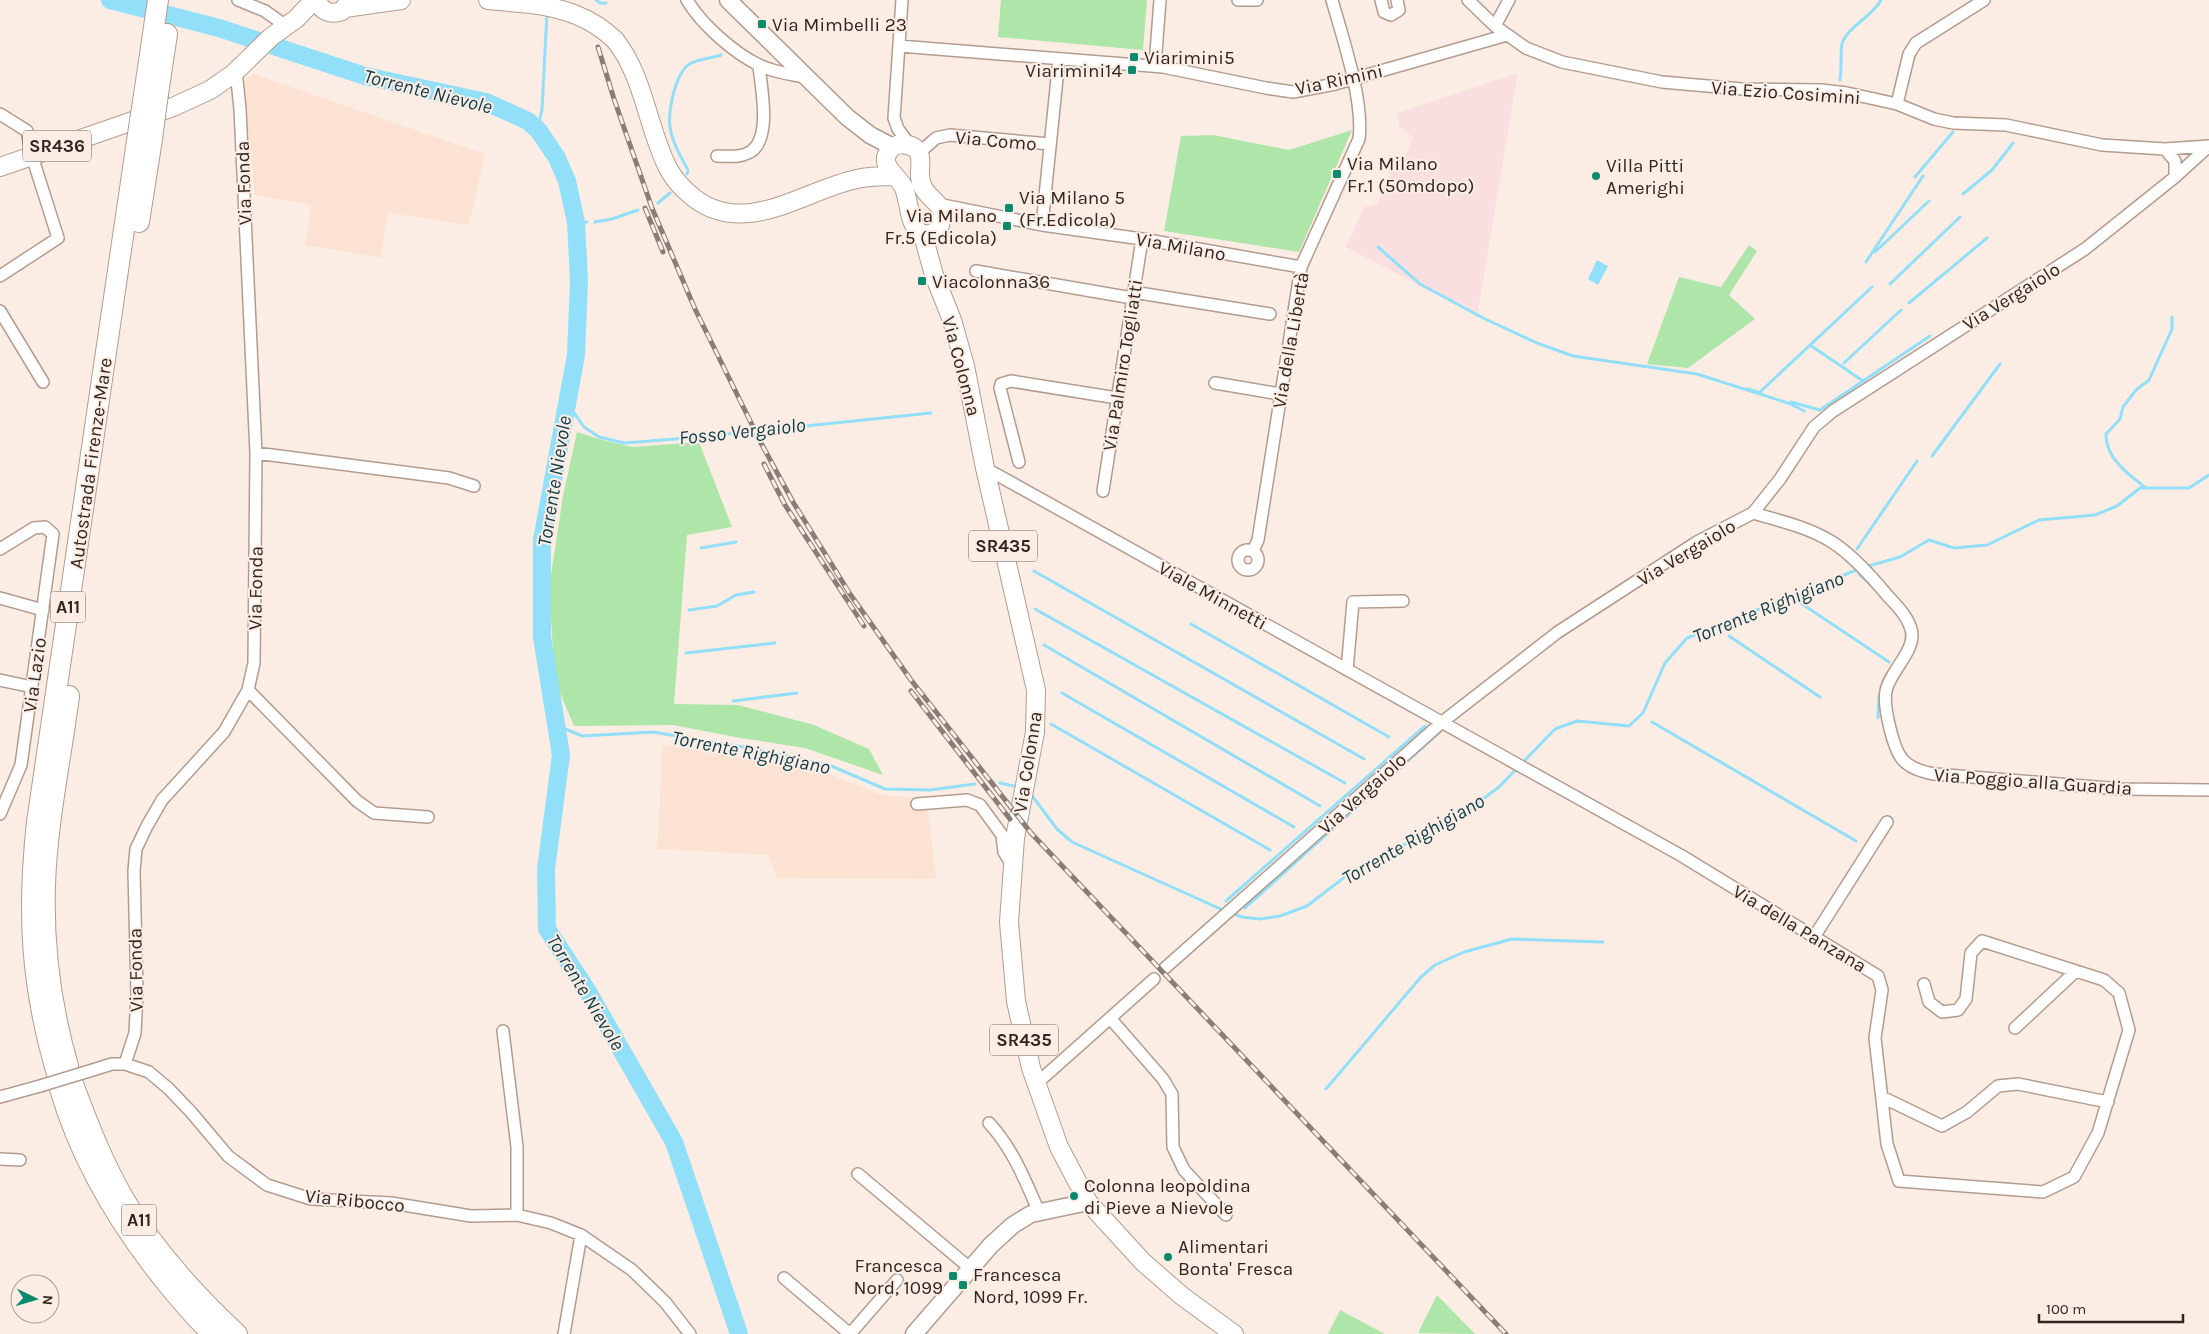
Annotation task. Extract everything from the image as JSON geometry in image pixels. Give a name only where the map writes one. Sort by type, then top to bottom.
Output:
[{"type":"highway","name":"Autostrada Firenze-Mare","points":[[158,0],[159,39],[48,843],[45,884],[48,963],[65,1079],[79,1140],[112,1207],[152,1266],[201,1324],[213,1334]]},
{"type":"highway","name":"Autostrada Firenze-Mare","points":[[159,39],[172,0]]},
{"type":"highway","name":"Autostrada Firenze-Mare","points":[[65,1079],[101,1155],[125,1200],[166,1258],[214,1312],[237,1334]]},
{"type":"main road","points":[[319,4],[336,13],[347,4],[401,0]]},
{"type":"main road","points":[[488,0],[544,5],[573,13],[598,26],[615,40],[631,66],[669,169],[681,187],[700,203],[718,210],[736,213],[763,211],[856,179],[899,152]]},
{"type":"main road","points":[[728,0],[847,117],[864,139],[899,152]]},
{"type":"main road","name":"SR436","points":[[0,167],[192,99],[210,90],[233,74],[291,22],[319,4]]},
{"type":"main road","name":"SR435","points":[[899,152],[927,194],[938,204],[943,214],[934,229],[913,224],[905,190],[889,170],[899,152]]},
{"type":"main road","points":[[856,179],[894,176]]},
{"type":"main road","name":"Via Colonna","points":[[934,229],[939,289],[952,320],[965,366],[1036,690],[1035,732],[1008,836],[1012,865],[1009,922],[1016,1001],[1036,1084],[1059,1147],[1088,1202]]},
{"type":"main road","points":[[914,1334],[991,1245],[1013,1225],[1031,1214],[1088,1202]]},
{"type":"main road","name":"SR435","points":[[1088,1202],[1143,1262],[1182,1296],[1234,1334]]},
{"type":"street","points":[[238,0],[291,22]]},
{"type":"street","points":[[687,0],[698,18],[738,52],[759,66],[804,76]]},
{"type":"street","points":[[899,152],[898,129],[894,118],[902,0]]},
{"type":"street","points":[[1155,66],[1160,0]]},
{"type":"street","points":[[1238,0],[1257,0]]},
{"type":"street","name":"Via della Libertà","points":[[1253,551],[1258,540],[1301,267],[1359,139],[1360,130],[1353,79],[1332,0]]},
{"type":"street","points":[[1381,0],[1384,12],[1391,15],[1399,10],[1396,0]]},
{"type":"street","name":"Via Ezio Cosimini","points":[[1468,0],[1495,26],[1526,48],[1562,62],[1662,82],[1742,89],[1821,90],[1897,104],[1934,119],[1954,123],[2006,125],[2102,145],[2165,149],[2209,146]]},
{"type":"street","points":[[1495,26],[1509,0]]},
{"type":"street","points":[[1897,104],[1909,54],[1916,43],[1984,0]]},
{"type":"street","name":"Via Rimini","points":[[899,46],[1155,66],[1293,92],[1353,79],[1507,35]]},
{"type":"street","points":[[1042,224],[1059,59]]},
{"type":"street","points":[[718,156],[741,156],[751,152],[758,144],[764,125],[759,66]]},
{"type":"street","name":"Via Fonda","points":[[126,1064],[135,1033],[137,993],[134,871],[136,850],[162,800],[224,732],[248,690],[254,663],[256,612],[256,453],[240,109],[237,80],[233,74]]},
{"type":"street","points":[[0,114],[28,131],[32,156],[58,238],[0,276]]},
{"type":"street","name":"Via Como","points":[[899,152],[936,138],[950,135],[1050,144]]},
{"type":"street","name":"Via Vergaiolo","points":[[1165,968],[1441,723],[1558,632],[1697,542],[1753,513],[1780,479],[1814,427],[1833,411],[2085,249],[2175,177],[2209,146]]},
{"type":"street","points":[[2165,149],[2175,161],[2175,177]]},
{"type":"street","name":"Via Milano","points":[[938,204],[1042,224],[1142,239],[1301,267]]},
{"type":"street","points":[[934,229],[973,212]]},
{"type":"street","name":"Via Palmiro Togliatti","points":[[1103,491],[1142,239]]},
{"type":"street","points":[[976,271],[1270,314]]},
{"type":"street","points":[[0,311],[44,382]]},
{"type":"street","points":[[1019,462],[1000,388],[1003,382],[1011,381],[1117,398]]},
{"type":"street","points":[[1215,383],[1280,394]]},
{"type":"street","points":[[256,453],[449,478],[474,486]]},
{"type":"street","name":"Viale Minnetti","points":[[986,468],[1441,723]]},
{"type":"street","name":"Via Poggio alla Guardia","points":[[1753,513],[1801,527],[1833,542],[1872,578],[1905,616],[1912,636],[1908,649],[1886,690],[1888,727],[1903,760],[1918,771],[1934,774],[2121,789],[2209,790]]},
{"type":"street","name":"Via Lazio","points":[[0,549],[34,528],[45,526],[53,534],[21,765],[0,814]]},
{"type":"street","points":[[0,598],[43,610]]},
{"type":"street","points":[[1347,670],[1353,602],[1403,601]]},
{"type":"street","points":[[0,680],[32,687]]},
{"type":"street","points":[[248,690],[357,801],[374,814],[428,817]]},
{"type":"street","name":"Via della Panzana","points":[[1441,723],[1682,856],[1878,976],[1882,990],[1875,1038],[1887,1144],[1898,1181],[2043,1192],[2074,1177],[2098,1133],[2129,1030],[2119,992],[2104,980],[1982,941],[1971,953],[1966,999],[1958,1010],[1942,1012],[1928,1002],[1924,984]]},
{"type":"street","points":[[917,804],[971,801],[983,808],[1008,836]]},
{"type":"street","points":[[1814,937],[1887,822]]},
{"type":"street","points":[[2014,1028],[2076,971]]},
{"type":"street","points":[[1036,1084],[1154,979]]},
{"type":"street","points":[[1110,1018],[1163,1079],[1172,1094],[1173,1148],[1184,1170],[1226,1215]]},
{"type":"street","points":[[503,1031],[518,1147],[518,1215]]},
{"type":"street","name":"Via Ribocco","points":[[0,1097],[112,1064],[126,1064],[144,1069],[159,1080],[191,1112],[228,1156],[267,1185],[311,1199],[391,1203],[471,1216],[518,1215],[550,1223],[581,1235],[632,1270],[665,1302],[690,1334]]},
{"type":"street","points":[[1882,1097],[1942,1126],[1968,1112],[1998,1086],[2018,1084],[2108,1102]]},
{"type":"street","points":[[990,1123],[1002,1137],[1014,1157],[1039,1212]]},
{"type":"street","points":[[0,1159],[20,1160]]},
{"type":"street","points":[[858,1174],[971,1269]]},
{"type":"street","points":[[564,1334],[581,1235]]},
{"type":"street","points":[[784,1278],[850,1334],[897,1280]]},
{"type":"shaded area","points":[[1518,73],[1477,315],[1346,247],[1364,207],[1377,204],[1394,163],[1403,162],[1413,137],[1399,127],[1397,113]]},
{"type":"shaded area","points":[[253,74],[485,154],[469,225],[388,213],[381,258],[305,245],[311,205],[255,195],[244,92],[247,79]]},
{"type":"shaded area","points":[[663,745],[818,769],[881,795],[926,798],[936,879],[777,878],[768,855],[657,849]]},
{"type":"green space","points":[[1001,0],[1147,0],[1143,50],[998,37]]},
{"type":"green space","points":[[1352,130],[1299,252],[1164,231],[1181,136],[1213,135],[1289,150]]},
{"type":"green space","points":[[1749,245],[1757,251],[1729,295],[1755,319],[1688,368],[1647,364],[1679,277],[1721,287]]},
{"type":"green space","points":[[577,432],[633,447],[699,442],[732,527],[687,535],[674,704],[738,705],[814,725],[869,749],[883,775],[805,748],[673,725],[574,726],[555,681],[549,588],[563,496]]},
{"type":"green space","points":[[1437,1295],[1475,1334],[1418,1333]]},
{"type":"green space","points":[[1340,1310],[1385,1334],[1328,1334]]},
{"type":"water","points":[[1597,260],[1608,266],[1598,285],[1588,279]]},
{"type":"waterway","name":"Torrente Nievole","points":[[110,0],[219,28],[365,76],[486,102],[528,121],[539,131],[557,158],[567,181],[576,222],[579,280],[576,355],[542,540],[542,637],[561,755],[546,869],[547,929],[587,990],[674,1142],[739,1334]]},
{"type":"waterway","points":[[596,0],[600,3],[606,3]]},
{"type":"waterway","points":[[1840,80],[1841,48],[1845,38],[1854,27],[1873,11],[1881,0]]},
{"type":"waterway","points":[[537,129],[542,110],[547,13]]},
{"type":"waterway","points":[[687,174],[688,170],[675,144],[670,127],[670,112],[674,92],[685,68],[691,63],[721,55]]},
{"type":"waterway","points":[[1915,177],[1953,132]]},
{"type":"waterway","points":[[1963,194],[1992,170],[2013,143]]},
{"type":"waterway","points":[[1866,262],[1923,176]]},
{"type":"waterway","points":[[658,203],[670,193]]},
{"type":"waterway","points":[[1875,252],[1929,201]]},
{"type":"waterway","points":[[595,222],[612,219],[638,210]]},
{"type":"waterway","points":[[1890,284],[1960,217]]},
{"type":"waterway","points":[[576,222],[587,222]]},
{"type":"waterway","points":[[1909,303],[1987,238]]},
{"type":"waterway","points":[[1378,247],[1420,284],[1483,318],[1537,343],[1573,356],[1697,374],[1791,404],[1804,411]]},
{"type":"waterway","points":[[1760,392],[1872,287]]},
{"type":"waterway","points":[[1844,363],[1901,310]]},
{"type":"waterway","points":[[2146,488],[2119,465],[2109,451],[2106,434],[2120,419],[2123,407],[2136,390],[2149,380],[2172,329],[2172,317]]},
{"type":"waterway","points":[[1791,402],[1820,410],[1930,336]]},
{"type":"waterway","points":[[1810,345],[1863,381]]},
{"type":"waterway","points":[[1932,456],[2000,364]]},
{"type":"waterway","points":[[1748,389],[1761,393]]},
{"type":"waterway","name":"Fosso Vergaiolo","points":[[568,404],[584,427],[599,437],[624,443],[931,413]]},
{"type":"waterway","points":[[1857,549],[1917,461]]},
{"type":"waterway","name":"Torrente Righigiano","points":[[1865,567],[1900,557],[1929,540],[1954,548],[1987,545],[2039,520],[2095,515],[2117,506],[2140,488],[2189,488],[2209,475]]},
{"type":"waterway","points":[[701,548],[736,542]]},
{"type":"waterway","name":"Torrente Righigiano","points":[[1231,913],[1242,917],[1260,919],[1280,916],[1307,906],[1350,873],[1463,814],[1499,787],[1555,729],[1577,721],[1629,726],[1643,713],[1665,663],[1687,638],[1859,569]]},
{"type":"waterway","points":[[1034,571],[1364,759]]},
{"type":"waterway","points":[[1859,574],[1880,594]]},
{"type":"waterway","points":[[689,610],[717,606],[736,595],[754,592]]},
{"type":"waterway","points":[[1799,602],[1889,662]]},
{"type":"waterway","points":[[1035,609],[1345,783]]},
{"type":"waterway","points":[[1191,624],[1389,737]]},
{"type":"waterway","points":[[1897,660],[1906,642],[1906,633]]},
{"type":"waterway","points":[[1729,636],[1820,697]]},
{"type":"waterway","points":[[686,653],[775,643]]},
{"type":"waterway","points":[[1044,645],[1320,806]]},
{"type":"waterway","points":[[1878,718],[1879,696],[1882,690]]},
{"type":"waterway","points":[[733,701],[797,693]]},
{"type":"waterway","points":[[1062,693],[1294,827]]},
{"type":"waterway","points":[[1652,722],[1856,841]]},
{"type":"waterway","points":[[1051,724],[1270,850]]},
{"type":"waterway","name":"Torrente Righigiano","points":[[556,725],[582,736],[653,732],[749,748],[829,765],[885,789],[930,790],[975,784]]},
{"type":"waterway","points":[[1226,901],[1425,726]]},
{"type":"waterway","points":[[1245,908],[1442,730]]},
{"type":"waterway","name":"Torrente Righigiano","points":[[1000,783],[1018,787]]},
{"type":"waterway","name":"Torrente Righigiano","points":[[1030,793],[1057,829],[1072,842],[1225,911]]},
{"type":"waterway","points":[[1326,1089],[1421,977],[1435,965],[1464,952],[1512,939],[1603,942]]},
{"type":"railway","points":[[598,47],[652,208],[695,309],[761,443],[793,502],[850,594],[911,680],[1031,833],[1506,1334]]},
{"type":"railway","points":[[645,208],[663,252]]},
{"type":"railway","points":[[764,464],[785,505],[864,626]]},
{"type":"railway","points":[[911,691],[1010,819]]},
{"type":"place","name":"Via Mimbelli 23","points":[[762,24]]},
{"type":"place","name":"Viarimini5","points":[[1134,57]]},
{"type":"place","name":"Viarimini14","points":[[1132,70]]},
{"type":"place","name":"Via Milano Fr.1 (50mdopo)","points":[[1337,174]]},
{"type":"place","name":"Villa Pitti Amerighi","points":[[1596,176]]},
{"type":"place","name":"Via Milano 5 (Fr.Edicola)","points":[[1009,208]]},
{"type":"place","name":"Via Milano Fr.5 (Edicola)","points":[[1007,226]]},
{"type":"place","name":"Viacolonna36","points":[[922,281]]},
{"type":"place","name":"Colonna leopoldina di Pieve a Nievole","points":[[1074,1196]]},
{"type":"place","name":"Alimentari Bonta' Fresca","points":[[1168,1257]]},
{"type":"place","name":"Francesca Nord, 1099","points":[[953,1276]]},
{"type":"place","name":"Francesca Nord, 1099 Fr.","points":[[963,1285]]}]
